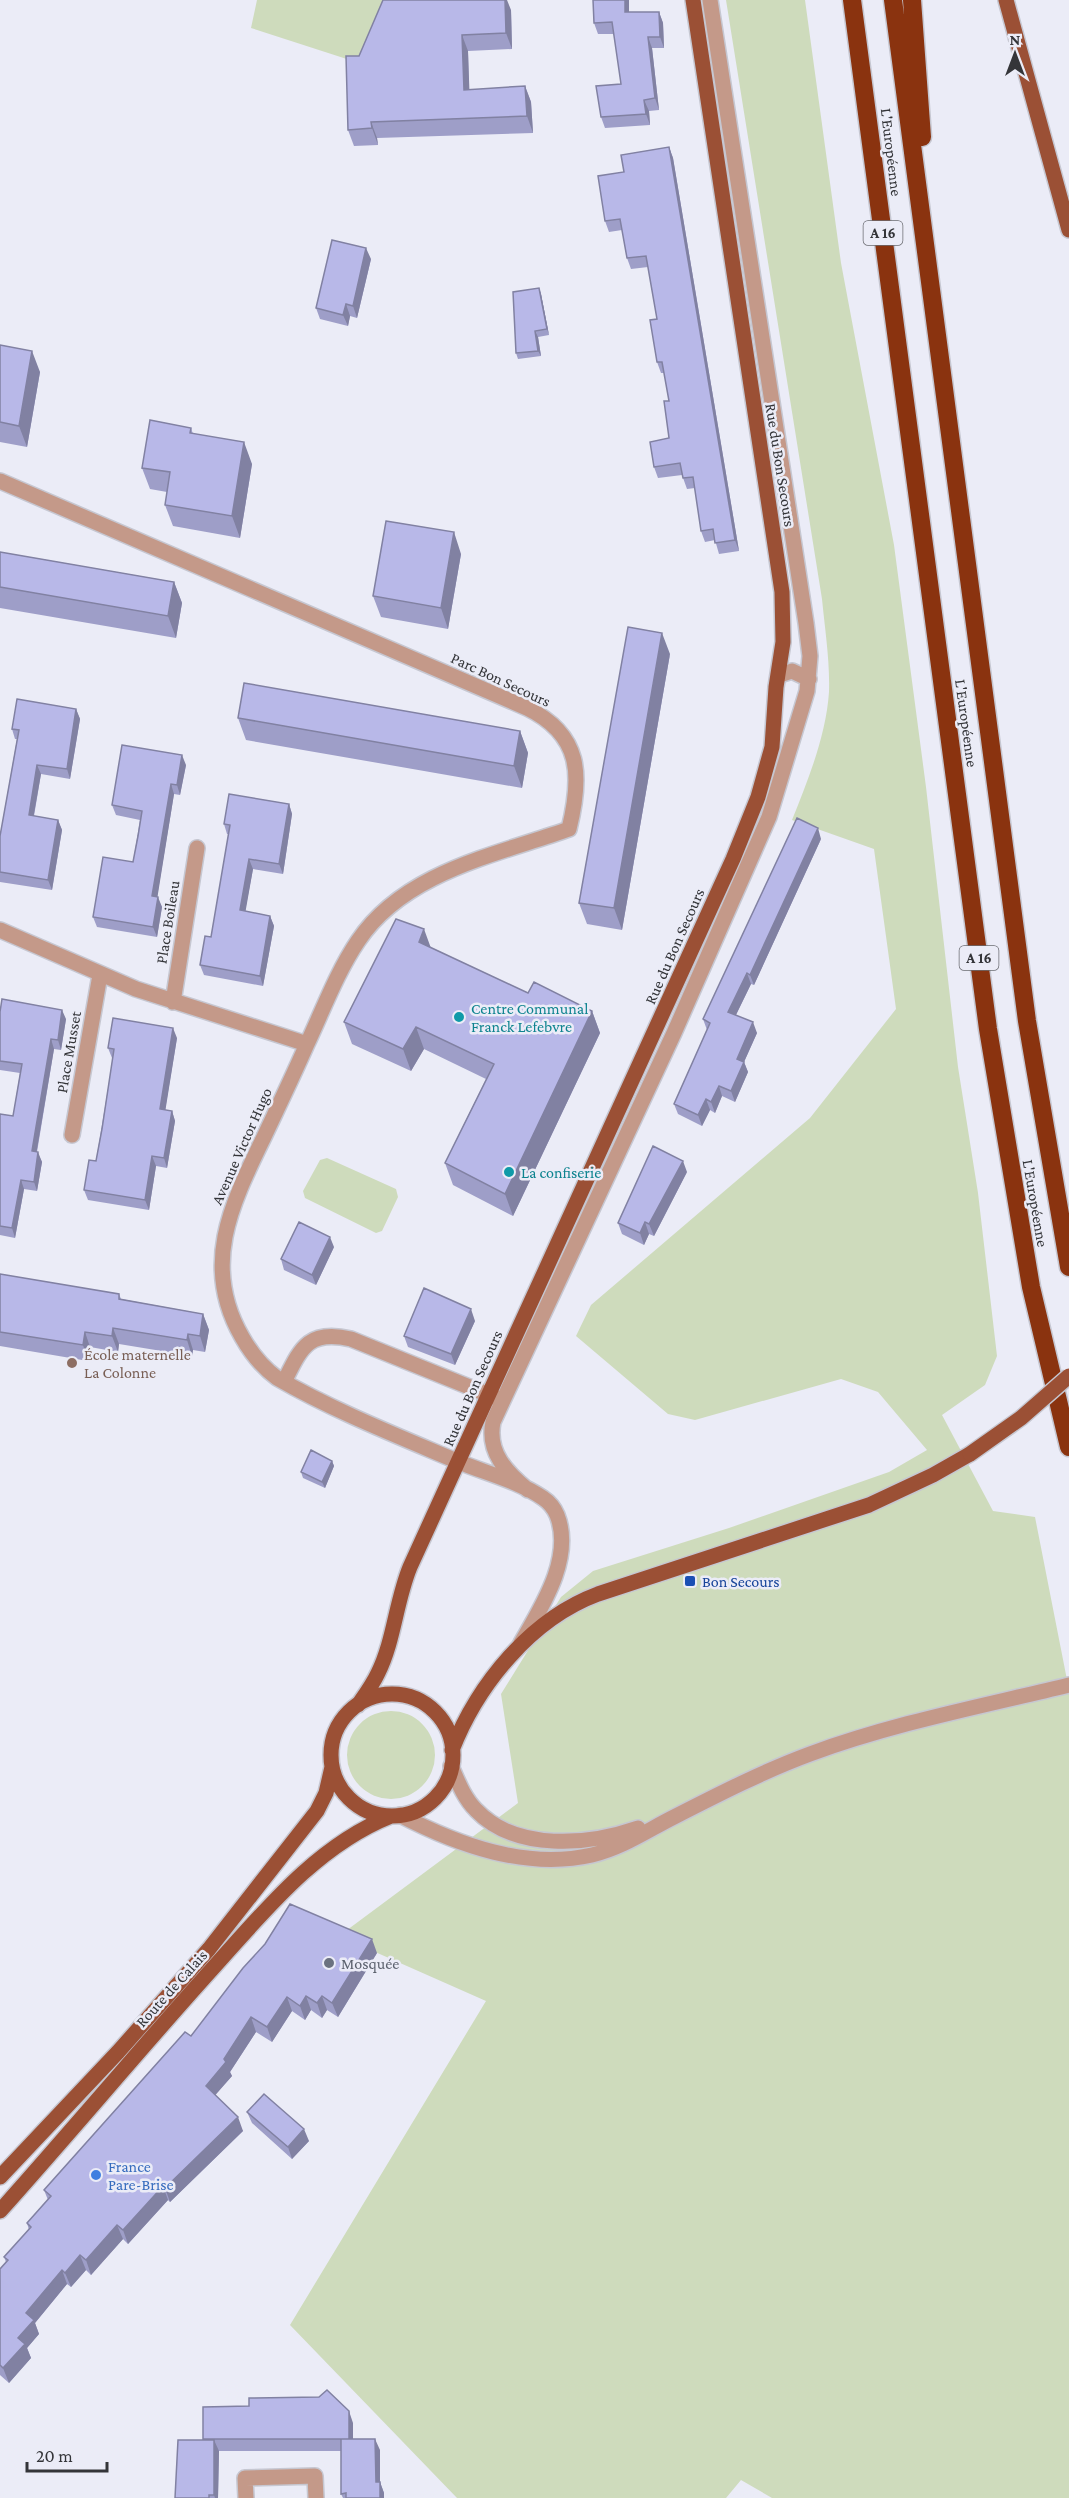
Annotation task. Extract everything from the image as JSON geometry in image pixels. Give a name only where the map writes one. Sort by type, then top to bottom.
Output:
[{"type":"highway","name":"L'Européenne","points":[[852,0],[994,1069],[1031,1287],[1069,1447]]},
{"type":"highway","name":"L'Européenne","points":[[893,0],[1027,1022],[1069,1267]]},
{"type":"highway","points":[[912,0],[933,304]]},
{"type":"main road","name":"Rue du Bon Secours","points":[[358,1705],[378,1675],[400,1593],[459,1462],[495,1398],[516,1352],[751,817],[772,747],[776,687],[780,675],[784,627],[781,582],[714,152],[693,0]]},
{"type":"main road","points":[[1006,0],[1069,230]]},
{"type":"main road","points":[[452,1750],[476,1700],[515,1653],[549,1619],[584,1600],[869,1504],[923,1480],[970,1454],[1020,1418],[1069,1376]]},
{"type":"main road","points":[[384,1695],[405,1696],[418,1701],[440,1718],[449,1736],[452,1750],[451,1766],[446,1783],[436,1797],[422,1807],[396,1816],[372,1813],[355,1804],[338,1785],[332,1767],[331,1750],[335,1732],[348,1712],[358,1705],[384,1695]]},
{"type":"main road","name":"Route de Calais","points":[[0,2176],[118,2052],[227,1927],[317,1811],[326,1793],[332,1767]]},
{"type":"main road","name":"Route de Calais","points":[[0,2211],[138,2052],[284,1892],[348,1836],[396,1816]]},
{"type":"street","name":"Rue du Bon Secours","points":[[516,1352],[612,1170],[741,882],[782,781],[809,679],[806,623],[710,0]]},
{"type":"street","points":[[714,152],[732,148]]},
{"type":"street","name":"Parc Bon Secours","points":[[0,481],[527,708],[553,723],[569,745],[578,786],[569,829],[447,872],[414,888],[388,906],[357,941],[308,1044]]},
{"type":"street","points":[[780,675],[792,671],[809,679]]},
{"type":"street","name":"Place Boileau","points":[[173,1002],[197,848]]},
{"type":"street","points":[[0,930],[100,975],[173,1002],[308,1044]]},
{"type":"street","name":"Place Musset","points":[[72,1135],[100,975]]},
{"type":"street","name":"Avenue Victor Hugo","points":[[308,1044],[240,1187],[227,1224],[222,1251],[223,1287],[231,1315],[265,1370],[284,1382],[459,1462],[528,1490]]},
{"type":"street","points":[[284,1382],[297,1357],[309,1342],[318,1338],[337,1336],[351,1339],[495,1398]]},
{"type":"street","points":[[516,1352],[539,1358]]},
{"type":"street","name":"Rue du Bon Secours","points":[[495,1398],[493,1446],[506,1470],[528,1490]]},
{"type":"street","points":[[515,1653],[549,1592],[560,1548],[559,1521],[554,1508],[545,1499],[528,1490]]},
{"type":"street","points":[[396,1816],[461,1844],[504,1854],[580,1857],[604,1852],[785,1764],[845,1741],[1062,1686]]},
{"type":"street","points":[[451,1766],[466,1799],[478,1813],[510,1830],[546,1840],[602,1838],[675,1816]]},
{"type":"street","points":[[246,2498],[245,2478],[315,2476],[316,2498]]},
{"type":"green space","points":[[257,0],[392,0],[356,62],[251,28]]},
{"type":"green space","points":[[726,0],[805,0],[841,263],[894,545],[926,787],[958,1067],[978,1193],[997,1356],[985,1385],[942,1415],[993,1511],[1035,1517],[1069,1690],[1069,2498],[772,2498],[741,2480],[726,2498],[457,2498],[290,2325],[486,2001],[339,1936],[518,1803],[501,1694],[561,1597],[593,1571],[729,1528],[889,1472],[927,1450],[878,1392],[841,1379],[695,1420],[668,1414],[576,1336],[591,1305],[810,1118],[896,1009],[874,849],[792,820],[810,774],[824,725],[829,692],[828,657],[822,599]]},
{"type":"green space","points":[[327,1158],[396,1189],[398,1197],[382,1231],[376,1233],[305,1198],[303,1191],[320,1160]]},
{"type":"green space","points":[[391,1711],[408,1714],[422,1724],[432,1738],[435,1755],[432,1772],[422,1786],[408,1796],[391,1799],[374,1796],[360,1786],[350,1772],[347,1755],[350,1738],[360,1724],[374,1714]]},
{"type":"building","points":[[383,0],[505,0],[506,33],[462,35],[464,90],[525,86],[527,116],[371,122],[372,128],[348,130],[346,56],[359,56]]},
{"type":"building","points":[[593,0],[625,0],[625,12],[659,12],[660,37],[648,37],[655,98],[644,100],[646,114],[601,117],[596,86],[621,84],[612,22],[594,23]]},
{"type":"building","points":[[669,147],[735,540],[715,543],[713,529],[701,531],[693,477],[683,478],[680,463],[654,467],[650,442],[669,438],[664,401],[669,401],[662,362],[657,362],[650,320],[657,319],[646,256],[627,258],[620,219],[605,221],[598,176],[624,172],[621,155]]},
{"type":"building","points":[[332,240],[366,248],[353,306],[346,304],[343,315],[316,308]]},
{"type":"building","points":[[539,288],[547,329],[535,331],[538,351],[516,353],[513,292]]},
{"type":"building","points":[[0,345],[32,351],[19,426],[0,422]]},
{"type":"building","points":[[150,420],[191,428],[190,433],[244,442],[232,516],[165,505],[170,472],[142,468]]},
{"type":"building","points":[[386,521],[454,532],[441,608],[373,596]]},
{"type":"building","points":[[0,552],[174,582],[168,616],[0,587]]},
{"type":"building","points":[[628,627],[662,633],[614,908],[579,903]]},
{"type":"building","points":[[244,683],[520,731],[514,766],[238,718]]},
{"type":"building","points":[[17,699],[76,709],[67,769],[37,765],[29,815],[58,820],[48,880],[0,872],[0,836],[19,730],[12,729]]},
{"type":"building","points":[[122,745],[182,755],[177,785],[171,784],[152,896],[158,897],[153,927],[93,917],[103,857],[133,862],[138,836],[142,811],[112,805]]},
{"type":"building","points":[[229,794],[289,804],[279,864],[249,859],[240,910],[270,916],[260,976],[200,965],[205,936],[211,937],[230,825],[224,824]]},
{"type":"building","points":[[797,818],[818,828],[750,975],[747,973],[728,1012],[753,1022],[737,1059],[744,1062],[731,1091],[719,1086],[711,1102],[706,1099],[698,1115],[674,1104],[710,1023],[703,1019]]},
{"type":"building","points":[[396,919],[424,929],[419,942],[528,993],[534,982],[592,1011],[505,1194],[445,1163],[494,1064],[416,1027],[403,1049],[344,1022]]},
{"type":"building","points":[[2,999],[62,1010],[58,1040],[51,1039],[32,1151],[38,1152],[34,1182],[21,1180],[12,1228],[0,1226],[0,1114],[13,1116],[22,1064],[0,1061]]},
{"type":"building","points":[[113,1018],[173,1028],[160,1109],[172,1111],[164,1158],[152,1156],[145,1200],[84,1190],[89,1160],[96,1161],[102,1129],[114,1049],[108,1048]]},
{"type":"building","points":[[653,1146],[683,1161],[649,1224],[645,1222],[640,1233],[618,1223]]},
{"type":"building","points":[[299,1222],[330,1237],[312,1275],[281,1259]]},
{"type":"building","points":[[0,1274],[119,1294],[119,1299],[203,1314],[200,1336],[188,1334],[187,1340],[113,1328],[112,1336],[85,1332],[83,1345],[0,1332]]},
{"type":"building","points":[[424,1288],[471,1309],[451,1354],[404,1336]]},
{"type":"building","points":[[311,1450],[332,1461],[322,1482],[301,1472]]},
{"type":"building","points":[[290,1904],[372,1939],[332,2003],[322,1996],[317,2003],[306,1996],[300,2006],[287,1997],[267,2027],[251,2017],[224,2059],[226,2062],[206,2086],[238,2117],[165,2188],[163,2186],[123,2230],[117,2225],[86,2260],[80,2255],[65,2273],[62,2270],[26,2313],[34,2320],[18,2338],[25,2344],[3,2368],[0,2365],[0,2269],[8,2260],[4,2257],[31,2227],[27,2223],[51,2196],[44,2190],[185,2032],[191,2036],[243,1968],[265,1944]]},
{"type":"building","points":[[264,2094],[304,2129],[288,2147],[247,2112]]},
{"type":"building","points":[[327,2390],[349,2411],[349,2439],[203,2439],[203,2407],[249,2406],[249,2398],[319,2397]]},
{"type":"building","points":[[341,2439],[375,2439],[376,2482],[380,2482],[380,2498],[346,2498],[346,2493],[341,2494]]},
{"type":"building","points":[[178,2440],[214,2440],[214,2495],[209,2495],[209,2498],[175,2498]]},
{"type":"place","name":"Centre Communal Franck Lefebvre","points":[[459,1017]]},
{"type":"place","name":"La confiserie","points":[[509,1172]]},
{"type":"place","name":"École maternelle La Colonne","points":[[72,1363]]},
{"type":"place","name":"Bon Secours","points":[[690,1581]]},
{"type":"place","name":"Mosquée","points":[[329,1963]]},
{"type":"place","name":"France Pare-Brise","points":[[96,2175]]}]
